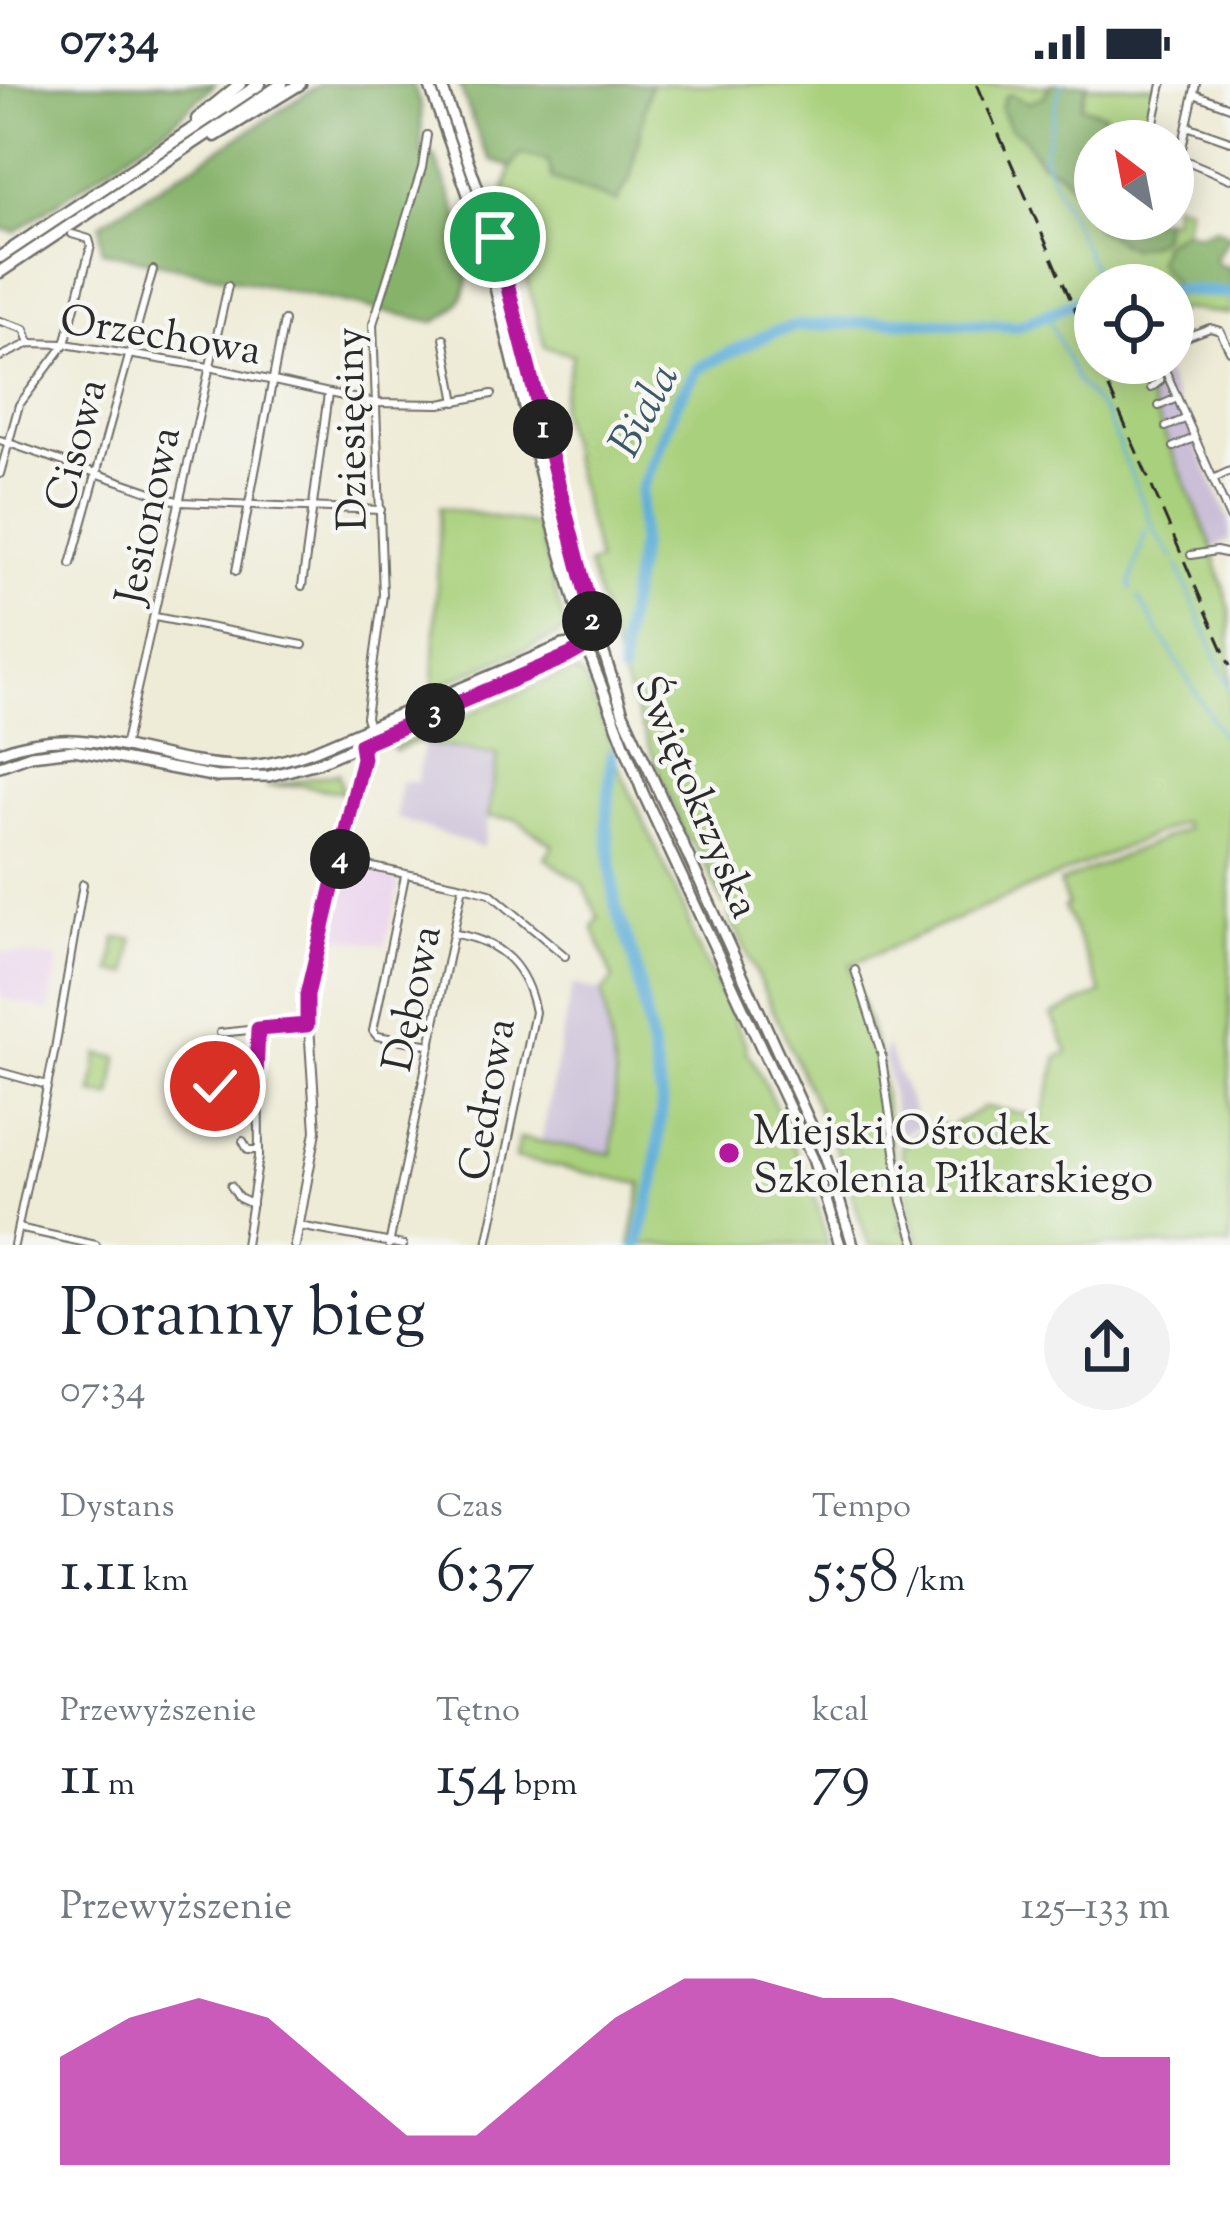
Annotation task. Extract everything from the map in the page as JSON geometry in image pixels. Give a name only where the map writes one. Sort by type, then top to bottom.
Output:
[{"type":"highway","points":[[146,167],[240,84]]},
{"type":"highway","points":[[0,272],[260,84]]},
{"type":"highway","points":[[0,257],[282,84]]},
{"type":"highway","points":[[146,167],[173,163],[300,84]]},
{"type":"main road","name":"Świętokrzyska","points":[[429,84],[482,233],[592,641],[648,790],[787,1089],[833,1174],[853,1245]]},
{"type":"main road","name":"Świętokrzyska","points":[[440,84],[495,237],[592,641]]},
{"type":"main road","points":[[0,752],[86,738],[240,772],[296,757],[563,644],[592,641]]},
{"type":"main road","points":[[0,766],[29,749],[74,750],[240,772],[286,773],[568,656],[592,641]]},
{"type":"main road","points":[[472,683],[478,694]]},
{"type":"main road","name":"Świętokrzyska","points":[[787,1089],[840,1245]]},
{"type":"street","points":[[1154,120],[1162,84]]},
{"type":"street","points":[[1188,120],[1196,84]]},
{"type":"street","points":[[1194,94],[1230,107]]},
{"type":"street","points":[[1194,128],[1230,141]]},
{"type":"street","name":"Dziesięciny","points":[[369,727],[366,717],[382,596],[374,318],[419,180],[427,135]]},
{"type":"street","points":[[1194,164],[1230,179]]},
{"type":"street","points":[[0,474],[4,441],[22,399],[64,344],[92,244],[72,234]]},
{"type":"street","name":"Cisowa","points":[[71,563],[153,270]]},
{"type":"street","name":"Jesionowa","points":[[120,756],[228,286]]},
{"type":"street","points":[[0,321],[25,329],[30,343]]},
{"type":"street","points":[[236,571],[284,321]]},
{"type":"street","points":[[1194,334],[1210,328],[1220,331],[1230,351]]},
{"type":"street","points":[[444,338],[456,402]]},
{"type":"street","name":"Orzechowa","points":[[0,357],[30,343],[64,344],[209,367],[375,403],[456,402],[493,394]]},
{"type":"street","points":[[1167,384],[1230,518]]},
{"type":"street","points":[[302,586],[328,392]]},
{"type":"street","points":[[1159,406],[1177,398]]},
{"type":"street","points":[[1166,427],[1186,418]]},
{"type":"street","points":[[1174,447],[1194,438]]},
{"type":"street","points":[[4,441],[180,502],[381,510]]},
{"type":"street","points":[[1213,479],[1230,471]]},
{"type":"street","points":[[1191,555],[1230,554]]},
{"type":"street","points":[[155,616],[303,645]]},
{"type":"street","points":[[295,1245],[316,1125],[307,995],[340,860],[351,767],[363,758],[361,744]]},
{"type":"street","points":[[334,755],[351,767]]},
{"type":"street","points":[[340,860],[463,886]]},
{"type":"street","points":[[405,876],[373,1030],[377,1036],[431,1045]]},
{"type":"street","points":[[14,1245],[83,884]]},
{"type":"street","name":"Dębowa","points":[[389,1244],[463,886],[490,893],[566,956]]},
{"type":"street","name":"Cedrowa","points":[[456,934],[493,944],[516,964],[531,992],[535,1012],[487,1245]]},
{"type":"street","points":[[855,970],[881,1052],[902,1201],[916,1245]]},
{"type":"street","points":[[220,1033],[307,1025]]},
{"type":"street","points":[[245,1245],[260,1150],[258,1029]]},
{"type":"street","points":[[0,1072],[47,1085]]},
{"type":"street","points":[[202,1094],[223,1081],[256,1079]]},
{"type":"street","points":[[242,1141],[248,1150],[260,1150]]},
{"type":"street","points":[[231,1186],[239,1198],[252,1204]]},
{"type":"street","points":[[298,1226],[403,1245]]},
{"type":"street","points":[[18,1228],[96,1245]]},
{"type":"shaded area","points":[[1143,384],[1169,384],[1230,522],[1230,540],[1212,548]]},
{"type":"shaded area","points":[[424,743],[499,755],[483,848],[396,818],[401,781],[417,782]]},
{"type":"shaded area","points":[[347,865],[397,878],[385,945],[330,936]]},
{"type":"shaded area","points":[[0,952],[59,958],[49,1011],[0,997]]},
{"type":"shaded area","points":[[572,985],[602,992],[616,1078],[612,1155],[541,1142]]},
{"type":"shaded area","points":[[887,1046],[920,1125],[899,1135],[884,1056]]},
{"type":"green space","points":[[0,84],[215,84],[172,123],[15,232],[0,228]]},
{"type":"green space","points":[[320,84],[413,84],[421,107],[422,154],[435,157],[467,247],[466,290],[455,308],[435,322],[102,251],[100,224]]},
{"type":"green space","points":[[459,84],[650,84],[630,178],[617,202],[553,179],[548,161],[521,154],[511,167],[492,161]]},
{"type":"green space","points":[[650,84],[1155,86],[1148,120],[1074,120],[1074,240],[1184,240],[1181,261],[1230,267],[1230,314],[1194,310],[1194,264],[1074,264],[1074,384],[1143,384],[1210,541],[1230,610],[1230,1245],[921,1245],[913,1224],[901,1147],[923,1131],[941,1124],[947,1128],[985,1107],[1042,1117],[1058,1057],[1068,1052],[1052,1015],[1102,993],[1064,907],[1068,905],[1059,883],[1186,829],[1183,822],[850,965],[878,1054],[899,1227],[913,1245],[869,1245],[838,1153],[729,914],[734,910],[730,901],[724,904],[701,855],[685,835],[625,685],[588,565],[598,561],[559,409],[573,355],[545,347],[504,195],[520,153],[630,178]]},
{"type":"green space","points":[[1051,84],[1087,84],[1081,106],[1105,114],[1103,120],[1074,120],[1074,188],[1058,171],[1040,162],[1022,135],[1010,128],[1001,109],[1005,96],[1011,94],[1029,103],[1043,97]]},
{"type":"green space","points":[[1216,228],[1230,236],[1215,259],[1218,265],[1230,267],[1230,296],[1194,294],[1194,264],[1157,262],[1162,243],[1194,240],[1197,234]]},
{"type":"green space","points":[[1117,240],[1156,240],[1151,243],[1131,248]]},
{"type":"green space","points":[[440,507],[537,525],[565,627],[559,635],[433,688]]},
{"type":"green space","points":[[570,671],[587,682],[694,940],[814,1192],[828,1245],[630,1245],[642,1184],[515,1158],[519,1138],[612,1154],[616,1078],[602,992],[613,980],[593,926],[599,919],[584,885],[545,858],[553,845],[515,819],[488,817],[498,755],[414,742],[395,751],[392,747]]},
{"type":"green space","points":[[338,773],[343,793],[299,785],[266,787]]},
{"type":"green space","points":[[701,909],[706,911],[790,1091],[774,1066]]},
{"type":"green space","points":[[116,938],[133,939],[129,974],[112,972]]},
{"type":"green space","points":[[98,1054],[118,1057],[112,1097],[93,1094]]},
{"type":"waterway","points":[[1061,84],[1043,157],[1091,264]]},
{"type":"waterway","name":"Biala","points":[[1194,291],[1230,293]]},
{"type":"waterway","name":"Biala","points":[[622,673],[623,638],[640,545],[641,490],[678,400],[698,368],[773,332],[797,326],[902,321],[1018,326],[1074,303]]},
{"type":"waterway","points":[[1048,316],[1077,381],[1106,415],[1156,533],[1174,559]]},
{"type":"waterway","points":[[1132,589],[1146,530]]},
{"type":"waterway","points":[[1178,566],[1230,689]]},
{"type":"waterway","points":[[1138,597],[1230,749]]},
{"type":"waterway","name":"Biala","points":[[612,754],[607,822],[615,904],[635,962],[662,1101],[655,1179],[638,1245]]},
{"type":"railway","points":[[977,84],[1074,308]]},
{"type":"railway","points":[[1107,384],[1230,666]]},
{"type":"place","name":"Miejski Ośrodek Szkolenia Piłkarskiego","points":[[729,1153]]},
{"type":"route","points":[[215,1086],[256,1079],[258,1029],[307,1025],[307,995],[363,758],[361,744],[598,639],[495,237]]}]
